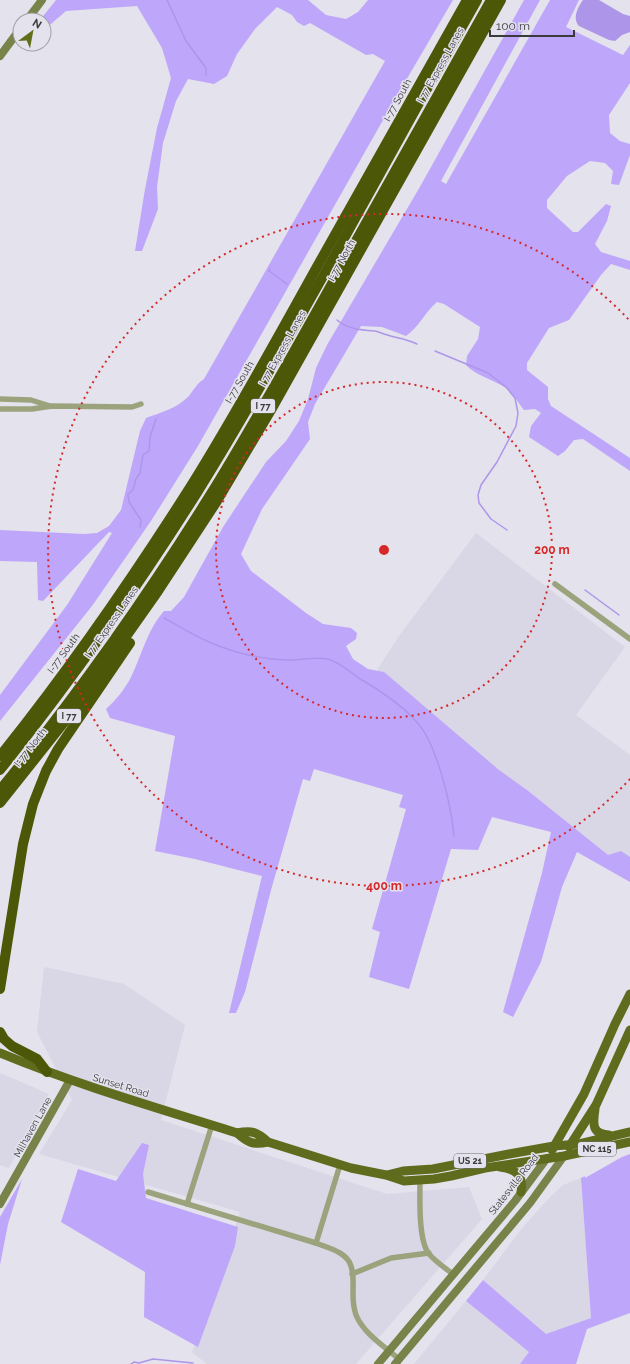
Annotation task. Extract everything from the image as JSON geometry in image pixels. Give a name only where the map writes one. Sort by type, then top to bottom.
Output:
[{"type":"highway","name":"I-77 South","points":[[0,756],[74,659],[125,586],[209,457],[268,355],[467,0]]},
{"type":"highway","name":"I 77 Express Lanes","points":[[0,770],[60,693],[101,637],[206,479],[276,360],[477,0]]},
{"type":"highway","name":"I 77 Express Lanes","points":[[0,790],[111,644],[173,553],[216,485],[267,399],[491,0]]},
{"type":"highway","name":"I-77 North","points":[[0,803],[77,706],[134,626],[199,529],[234,473],[271,410],[501,0]]},
{"type":"highway","points":[[0,989],[23,844],[33,804],[46,771],[58,749],[132,640],[134,626]]},
{"type":"highway","points":[[0,748],[32,715]]},
{"type":"highway","points":[[0,1032],[4,1039],[12,1046],[37,1058],[47,1072]]},
{"type":"main road","points":[[32,12],[42,0]]},
{"type":"main road","points":[[0,56],[12,40]]},
{"type":"main road","name":"Statesville Road","points":[[378,1364],[521,1192],[547,1158],[584,1094],[630,994]]},
{"type":"main road","points":[[397,1362],[530,1203],[564,1156],[596,1105],[615,1066],[630,1030]]},
{"type":"main road","name":"Sunset Road","points":[[0,1054],[70,1080],[237,1133],[245,1141],[256,1144],[268,1142],[340,1165],[361,1171],[386,1175],[404,1181],[451,1176],[494,1166],[564,1156]]},
{"type":"main road","name":"Milhaven Lane","points":[[0,1204],[70,1080]]},
{"type":"main road","points":[[596,1105],[593,1125],[595,1129],[603,1135],[615,1135]]},
{"type":"main road","name":"NC 115","points":[[554,1146],[571,1145],[630,1132]]},
{"type":"main road","name":"NC 115","points":[[564,1156],[630,1142]]},
{"type":"main road","name":"Sunset Road","points":[[386,1175],[403,1171],[449,1167],[483,1158],[554,1146]]},
{"type":"main road","points":[[494,1166],[506,1168],[517,1173],[522,1182],[521,1192]]},
{"type":"street","points":[[0,399],[32,400],[52,406]]},
{"type":"street","points":[[0,409],[32,409],[52,406],[132,408],[141,404]]},
{"type":"street","points":[[555,584],[630,640]]},
{"type":"street","points":[[187,1204],[212,1125]]},
{"type":"street","points":[[316,1243],[340,1165]]},
{"type":"street","points":[[420,1180],[422,1232],[425,1247],[429,1253],[453,1274]]},
{"type":"street","points":[[148,1192],[316,1243],[343,1254],[352,1266],[354,1301],[358,1319],[373,1337],[389,1350],[397,1362]]},
{"type":"street","points":[[352,1274],[391,1258],[429,1253]]},
{"type":"shaded area","points":[[56,0],[308,0],[326,15],[346,19],[358,12],[368,0],[453,0],[391,106],[198,446],[151,521],[92,606],[0,721],[0,695],[67,605],[112,533],[109,532],[43,601],[38,600],[37,562],[0,561],[0,530],[84,534],[97,533],[109,526],[121,510],[140,431],[146,418],[168,410],[184,401],[204,379],[385,61],[373,54],[366,55],[310,23],[304,26],[297,22],[292,15],[277,7],[255,29],[237,54],[227,76],[214,84],[188,79],[176,101],[163,143],[157,187],[158,209],[142,251],[135,251],[157,128],[171,78],[162,48],[137,6],[66,11],[52,23],[52,12],[46,12]]},
{"type":"shaded area","points":[[524,0],[540,0],[441,181],[446,184],[550,0],[579,0],[566,27],[623,55],[630,45],[630,83],[609,115],[610,133],[620,141],[630,144],[630,155],[619,185],[611,184],[613,171],[605,163],[590,161],[567,176],[547,200],[547,208],[573,232],[578,232],[606,204],[611,206],[607,221],[595,244],[601,252],[630,261],[630,270],[611,264],[601,275],[569,320],[549,328],[527,363],[527,370],[548,387],[548,399],[551,406],[630,458],[630,471],[583,439],[574,440],[565,451],[558,456],[529,437],[531,426],[541,413],[535,409],[524,410],[509,390],[480,375],[466,365],[467,356],[478,339],[480,327],[444,304],[437,302],[415,328],[406,336],[382,327],[361,326],[315,404],[308,422],[310,439],[262,509],[241,554],[251,571],[306,613],[323,624],[351,628],[357,633],[356,639],[346,646],[353,659],[368,669],[384,672],[499,770],[527,790],[608,855],[621,851],[630,857],[630,882],[577,852],[562,887],[541,962],[513,1017],[503,1012],[542,873],[551,832],[492,817],[478,850],[451,849],[409,989],[369,977],[380,932],[372,929],[406,809],[399,807],[403,795],[314,769],[310,781],[303,779],[271,890],[245,992],[236,1013],[229,1013],[262,876],[195,859],[155,851],[175,736],[110,718],[106,709],[120,694],[129,681],[149,634],[158,618],[164,611],[171,611],[184,597],[223,527],[266,462],[286,441],[299,421],[308,399],[316,368],[327,345],[421,185]]},
{"type":"shaded area","points":[[583,0],[599,0],[623,14],[630,16],[630,32],[622,35],[615,41],[609,40],[579,26],[576,16]]},
{"type":"shaded area","points":[[476,533],[625,647],[576,715],[630,755],[630,876],[521,790],[377,670],[399,636]]},
{"type":"shaded area","points":[[44,967],[124,984],[185,1025],[161,1120],[387,1194],[469,1187],[482,1219],[356,1364],[207,1364],[192,1352],[240,1212],[39,1154],[72,1100],[37,1032]]},
{"type":"shaded area","points":[[0,1073],[49,1094],[9,1168],[0,1165]]},
{"type":"shaded area","points":[[142,1143],[149,1145],[143,1174],[146,1198],[238,1227],[235,1246],[198,1347],[144,1317],[145,1272],[61,1222],[78,1169],[116,1181]]},
{"type":"shaded area","points":[[630,1154],[630,1313],[587,1329],[576,1364],[520,1364],[529,1352],[466,1301],[483,1280],[546,1334],[591,1318],[581,1178],[585,1176],[585,1178]]},
{"type":"shaded area","points":[[581,1178],[591,1318],[546,1334],[483,1280],[522,1228],[552,1195],[563,1185]]},
{"type":"shaded area","points":[[22,1179],[8,1224],[0,1265],[0,1217]]},
{"type":"shaded area","points":[[466,1301],[529,1352],[520,1364],[414,1364]]},
{"type":"waterway","points":[[167,0],[186,41],[206,68],[206,75]]},
{"type":"waterway","points":[[270,269],[269,271],[287,284]]},
{"type":"waterway","points":[[337,320],[350,327],[375,331],[417,344]]},
{"type":"waterway","points":[[435,351],[488,373],[506,387],[515,398],[518,413],[516,426],[497,462],[481,485],[478,495],[479,503],[491,519],[507,530]]},
{"type":"waterway","points":[[140,527],[141,520],[129,502],[128,494],[133,490],[136,479],[140,473],[143,455],[149,451],[150,437],[156,419]]},
{"type":"waterway","points":[[585,590],[619,615]]},
{"type":"waterway","points":[[164,618],[203,640],[227,649],[267,658],[286,660],[318,658],[328,659],[342,666],[390,698],[415,720],[423,730],[430,743],[442,775],[450,808],[454,836]]},
{"type":"waterway","points":[[131,1364],[134,1362],[139,1363],[153,1359],[193,1363]]}]
